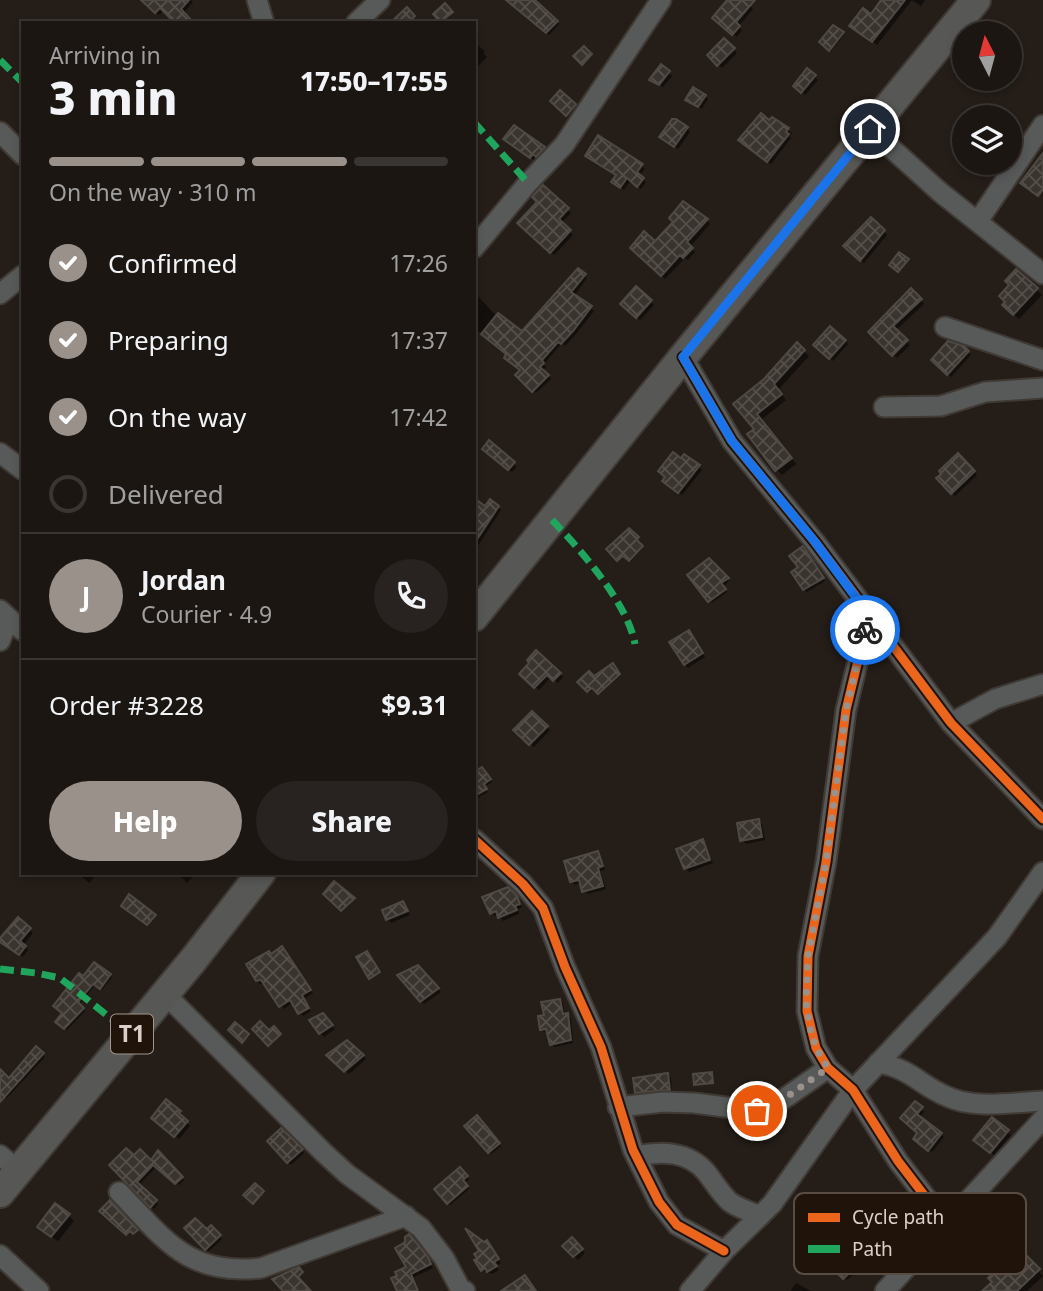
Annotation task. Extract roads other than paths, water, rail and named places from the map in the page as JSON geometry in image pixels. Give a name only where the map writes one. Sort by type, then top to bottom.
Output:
[{"type":"highway","points":[[476,615],[976,0]]},
{"type":"highway","name":"T1","points":[[0,1193],[9,1163],[165,994],[259,875]]},
{"type":"street","points":[[257,0],[262,21]]},
{"type":"street","points":[[358,21],[380,0]]},
{"type":"street","points":[[476,246],[564,145],[661,0]]},
{"type":"street","points":[[978,221],[1043,125]]},
{"type":"street","points":[[870,129],[904,162],[1043,274]]},
{"type":"street","points":[[0,132],[21,153]]},
{"type":"street","points":[[0,294],[21,277]]},
{"type":"street","points":[[945,327],[1043,360]]},
{"type":"street","points":[[683,357],[732,441],[815,542],[951,723],[1043,819]]},
{"type":"street","points":[[884,407],[941,406],[985,392],[1043,388]]},
{"type":"street","points":[[0,453],[21,469]]},
{"type":"street","points":[[869,615],[846,710],[826,862],[808,956],[806,1002],[816,1048],[828,1068],[853,1090],[898,1161],[922,1193]]},
{"type":"street","points":[[0,641],[11,620]]},
{"type":"street","points":[[951,723],[995,699],[1043,684]]},
{"type":"street","points":[[476,841],[523,884],[543,908],[565,967],[601,1047],[618,1107],[636,1156],[659,1202],[677,1225],[724,1251]]},
{"type":"street","points":[[690,1291],[794,1175],[853,1090],[998,937],[1043,872]]},
{"type":"street","points":[[165,994],[331,1160],[421,1228],[444,1258],[461,1290],[465,1291]]},
{"type":"street","points":[[878,1063],[901,1068],[948,1097],[972,1103],[1043,1101]]},
{"type":"street","points":[[618,1107],[663,1102],[757,1111],[775,1105],[828,1068]]},
{"type":"street","points":[[976,1193],[1043,1119]]},
{"type":"street","points":[[636,1156],[654,1152],[673,1153],[689,1158],[698,1164],[732,1203],[760,1216]]},
{"type":"street","points":[[119,1192],[174,1248],[198,1262],[238,1270],[261,1268],[405,1216]]},
{"type":"street","points":[[0,1255],[39,1291]]},
{"type":"street","points":[[885,1291],[901,1274]]}]
